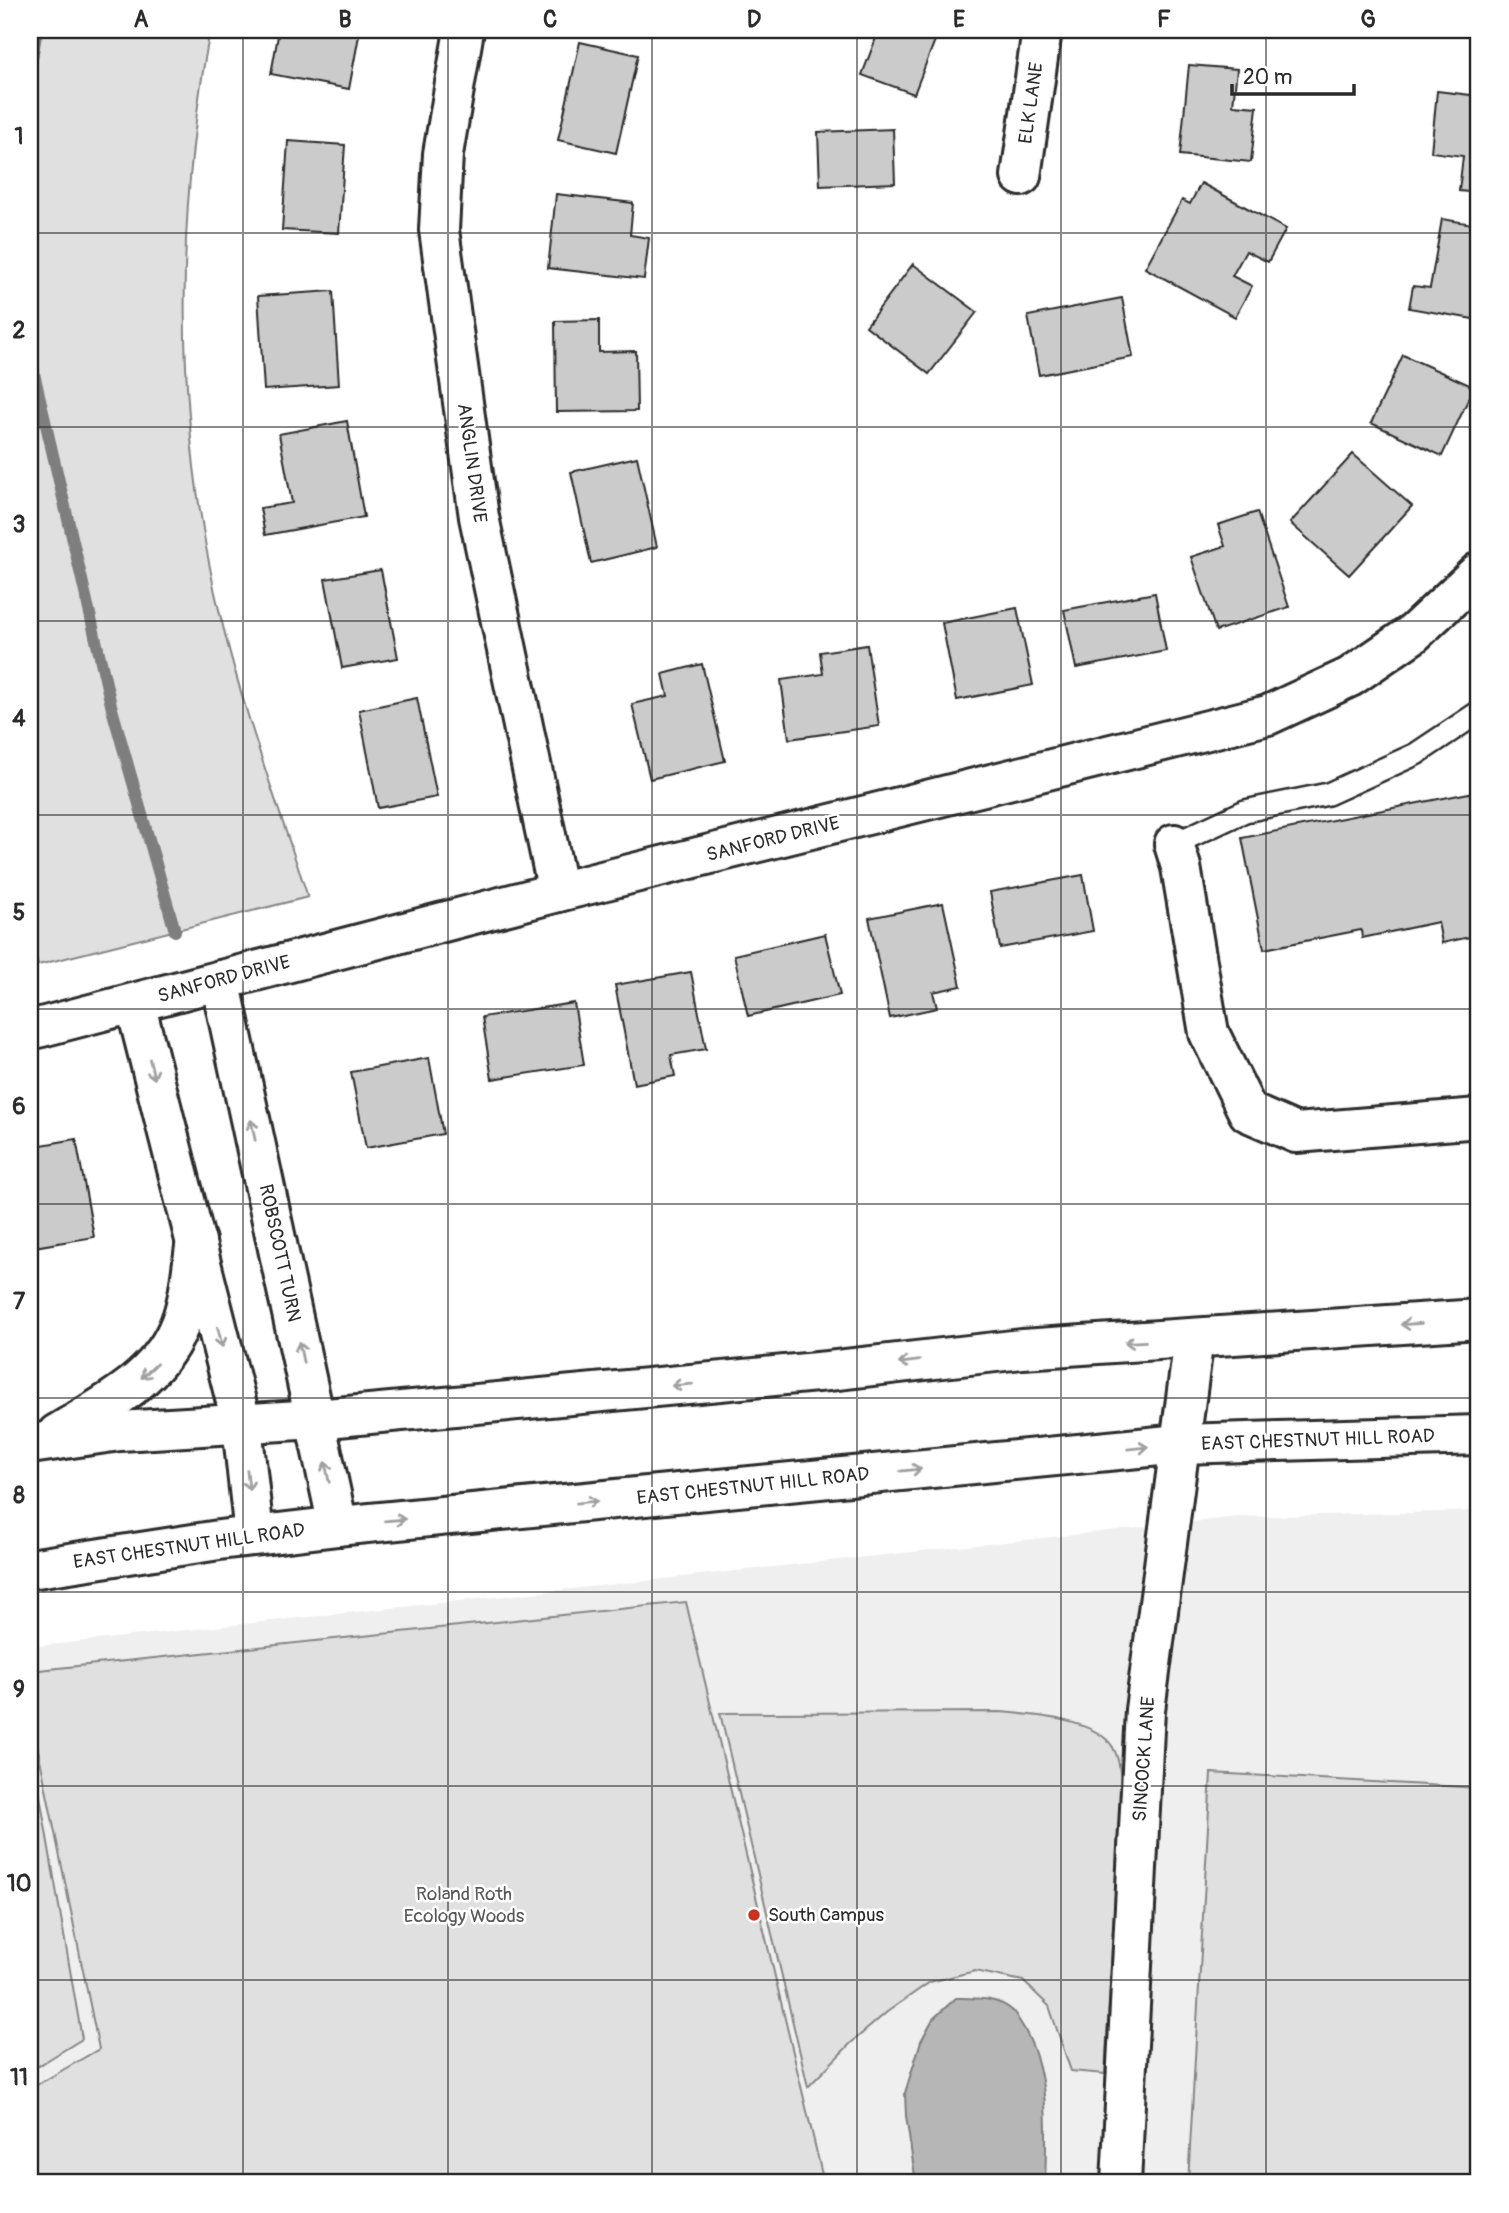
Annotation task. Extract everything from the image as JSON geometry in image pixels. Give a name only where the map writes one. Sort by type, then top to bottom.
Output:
[{"type":"street","name":"ANGLIN DRIVE","points":[[464,30],[443,154],[439,230],[479,517],[558,892]]},
{"type":"street","name":"ELK LANE","points":[[1021,176],[1042,30]]},
{"type":"street","name":"SANFORD DRIVE","points":[[30,1030],[558,892],[1268,715],[1350,677],[1414,633],[1479,572]]},
{"type":"street","points":[[1174,844],[1181,867],[1209,1033],[1248,1112],[1296,1133],[1479,1118]]},
{"type":"street","name":"ROBSCOTT TURN","points":[[220,980],[338,1526]]},
{"type":"street","points":[[135,1003],[242,1425],[254,1535]]},
{"type":"street","points":[[37,1443],[125,1392],[156,1366],[178,1330],[187,1297],[196,1241]]},
{"type":"street","points":[[37,1443],[120,1431],[316,1419],[814,1373],[1023,1349],[1479,1319]]},
{"type":"street","name":"SINCOCK LANE","points":[[1121,2183],[1145,1710],[1194,1338]]},
{"type":"street","name":"EAST CHESTNUT HILL ROAD","points":[[30,1569],[254,1535],[1180,1444],[1479,1435]]},
{"type":"lane","points":[[1174,844],[1245,811],[1328,794],[1416,754],[1479,712]]},
{"type":"shaded area","name":"South Campus","points":[[1479,1511],[1479,2183],[30,2183],[30,1647],[1238,1517]]},
{"type":"shaded area","points":[[956,1998],[986,1999],[1007,2006],[1015,2014],[1031,2043],[1038,2062],[1045,2102],[1045,2183],[916,2183],[905,2093],[921,2041],[933,2019]]},
{"type":"green space","points":[[30,30],[210,30],[199,99],[186,239],[187,380],[192,449],[201,519],[223,627],[257,744],[308,897],[38,965],[30,929]]},
{"type":"green space","name":"Roland Roth Ecology Woods","points":[[686,1602],[824,2183],[30,2183],[30,2089],[99,2049],[30,1710],[30,1671]]},
{"type":"green space","points":[[1000,1712],[1056,1719],[1084,1726],[1110,1743],[1118,1760],[1121,1785],[1105,2074],[1071,2071],[1049,2006],[1023,1981],[975,1971],[930,1982],[887,2012],[851,2043],[808,2087],[720,1713]]},
{"type":"green space","points":[[30,1772],[37,1779],[82,2039],[30,2071]]},
{"type":"green space","points":[[1211,1773],[1479,1788],[1479,2183],[1188,2183]]},
{"type":"building","points":[[279,30],[360,30],[349,89],[271,74]]},
{"type":"building","points":[[879,30],[939,30],[914,94],[862,75]]},
{"type":"building","points":[[580,42],[638,55],[616,153],[558,140]]},
{"type":"building","points":[[1189,65],[1237,69],[1233,105],[1257,107],[1251,162],[1180,155]]},
{"type":"building","points":[[1437,91],[1479,96],[1479,193],[1459,191],[1463,156],[1431,152]]},
{"type":"building","points":[[893,129],[895,183],[820,186],[818,132]]},
{"type":"building","points":[[288,141],[345,145],[339,233],[282,230]]},
{"type":"building","points":[[1201,183],[1286,229],[1268,262],[1246,251],[1232,276],[1252,286],[1235,317],[1145,268],[1182,200],[1190,204]]},
{"type":"building","points":[[556,194],[633,203],[630,235],[649,238],[644,279],[548,268]]},
{"type":"building","points":[[1442,219],[1479,225],[1479,320],[1409,308],[1413,286],[1430,288]]},
{"type":"building","points":[[913,264],[977,312],[929,374],[866,326]]},
{"type":"building","points":[[333,291],[339,385],[264,390],[258,296]]},
{"type":"building","points":[[1122,298],[1133,357],[1039,375],[1028,316]]},
{"type":"building","points":[[599,320],[599,352],[636,351],[637,411],[556,412],[555,321]]},
{"type":"building","points":[[1403,355],[1474,387],[1442,456],[1371,423]]},
{"type":"building","points":[[347,421],[364,517],[265,535],[260,508],[292,503],[279,434]]},
{"type":"building","points":[[1353,454],[1412,506],[1349,575],[1290,523]]},
{"type":"building","points":[[637,457],[657,547],[591,563],[571,472]]},
{"type":"building","points":[[1257,512],[1289,607],[1216,631],[1191,557],[1225,546],[1218,525]]},
{"type":"building","points":[[381,570],[398,658],[342,668],[325,579]]},
{"type":"building","points":[[1155,593],[1166,651],[1076,668],[1064,610]]},
{"type":"building","points":[[1017,608],[1033,685],[957,700],[942,623]]},
{"type":"building","points":[[867,645],[879,726],[789,739],[781,680],[823,674],[820,652]]},
{"type":"building","points":[[702,664],[725,761],[650,779],[632,704],[668,696],[663,674]]},
{"type":"building","points":[[417,698],[437,797],[378,808],[359,710]]},
{"type":"building","points":[[1479,791],[1479,935],[1442,943],[1438,922],[1362,938],[1361,930],[1264,949],[1242,838]]},
{"type":"building","points":[[1083,875],[1093,931],[1000,948],[990,892]]},
{"type":"building","points":[[943,903],[961,986],[933,992],[937,1008],[890,1018],[869,918]]},
{"type":"building","points":[[825,934],[840,995],[748,1016],[734,955]]},
{"type":"building","points":[[691,972],[706,1049],[671,1055],[675,1076],[634,1084],[615,985]]},
{"type":"building","points":[[574,1003],[584,1065],[492,1079],[482,1017]]},
{"type":"building","points":[[429,1058],[443,1134],[366,1148],[351,1072]]},
{"type":"building","points":[[76,1139],[94,1237],[34,1247],[30,1223],[30,1147]]},
{"type":"waterway","points":[[30,69],[37,30]]},
{"type":"waterway","points":[[30,356],[112,709],[175,931]]},
{"type":"place","name":"South Campus","points":[[754,1915]]}]
